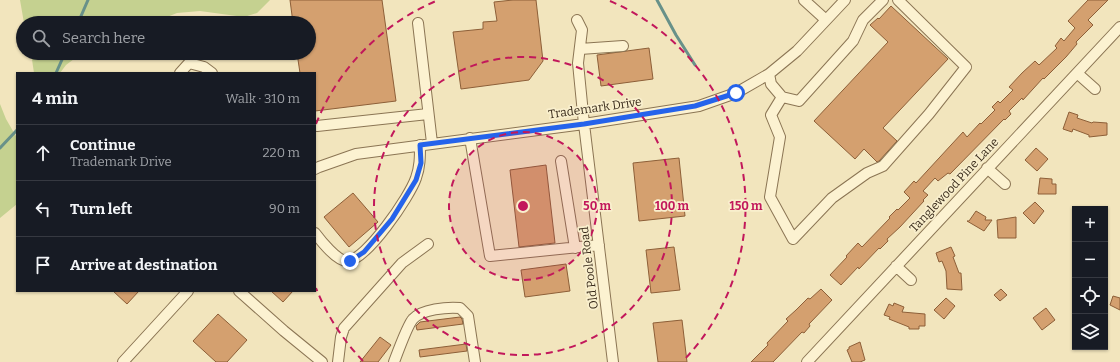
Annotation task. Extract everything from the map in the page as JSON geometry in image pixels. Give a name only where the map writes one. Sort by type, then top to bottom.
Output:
[{"type":"street","points":[[804,0],[826,20]]},
{"type":"street","name":"Trademark Drive","points":[[316,168],[356,154],[584,124],[699,106],[736,93],[769,74],[797,51],[845,0]]},
{"type":"street","points":[[769,74],[771,84],[782,96],[799,101],[853,41],[863,20],[883,0]]},
{"type":"street","points":[[782,96],[771,115],[780,137],[770,197],[792,239],[832,198],[867,172],[883,166],[929,114],[966,67],[898,0]]},
{"type":"street","name":"Old Poole Road","points":[[577,20],[582,30],[578,63],[613,362]]},
{"type":"street","points":[[418,23],[432,143]]},
{"type":"street","name":"Tanglewood Pine Lane","points":[[807,362],[1120,26]]},
{"type":"street","points":[[580,49],[623,46]]},
{"type":"street","points":[[181,72],[189,64],[204,67],[211,72]]},
{"type":"street","points":[[1077,72],[1095,89]]},
{"type":"street","points":[[317,126],[428,114]]},
{"type":"street","points":[[470,138],[490,256],[599,245]]},
{"type":"street","points":[[316,234],[334,254],[345,261],[350,261],[364,252],[392,219],[416,180],[421,163],[420,145]]},
{"type":"street","points":[[561,161],[575,248]]},
{"type":"street","points":[[987,168],[1005,184]]},
{"type":"street","points":[[338,362],[340,337],[344,328],[402,263],[428,244]]},
{"type":"street","points":[[896,266],[912,280]]},
{"type":"street","points":[[123,362],[187,292]]},
{"type":"street","points":[[240,292],[319,361]]},
{"type":"street","points":[[394,362],[412,319],[427,311],[448,307],[460,308],[468,316],[475,362]]},
{"type":"green space","points":[[20,0],[270,0],[257,13],[247,16],[200,11],[177,13],[170,16],[23,16]]},
{"type":"green space","points":[[32,60],[73,60],[66,65],[61,72],[34,72]]},
{"type":"green space","points":[[0,104],[6,119],[16,136],[16,205],[0,218]]},
{"type":"building","points":[[290,0],[382,0],[396,101],[316,111],[316,72],[300,72],[298,60],[316,60],[316,16],[292,16]]},
{"type":"building","points":[[536,0],[543,61],[529,80],[461,89],[453,32],[483,29],[483,22],[497,21],[494,2]]},
{"type":"building","points":[[1088,0],[1108,0],[1088,20],[1093,25],[1076,42],[1077,44],[1066,57],[1044,79],[1043,78],[1023,100],[1022,98],[1009,111],[1011,114],[1005,120],[1004,119],[950,174],[948,173],[938,181],[935,178],[923,191],[928,195],[923,200],[924,201],[887,239],[888,241],[880,249],[879,248],[859,269],[858,267],[841,285],[830,275],[847,257],[846,256],[858,243],[862,247],[890,218],[889,217],[910,198],[904,192],[914,181],[916,183],[963,132],[967,137],[995,110],[992,107],[998,101],[1000,103],[1013,90],[1009,87],[1022,73],[1035,61],[1039,65],[1057,48],[1055,46],[1061,38],[1064,41],[1075,28],[1068,21]]},
{"type":"building","points":[[891,6],[948,59],[883,128],[897,141],[879,161],[877,162],[864,149],[855,159],[814,121],[888,42],[870,25],[878,18],[879,19]]},
{"type":"building","points":[[649,48],[653,79],[601,86],[597,55]]},
{"type":"building","points":[[1069,112],[1078,115],[1077,118],[1092,123],[1107,123],[1107,135],[1089,137],[1089,135],[1073,129],[1072,132],[1063,129]]},
{"type":"building","points":[[1036,148],[1048,159],[1037,171],[1025,160]]},
{"type":"building","points":[[679,158],[685,216],[639,221],[633,163]]},
{"type":"building","points":[[546,165],[555,243],[519,247],[510,170]]},
{"type":"building","points":[[1040,178],[1052,179],[1052,184],[1056,184],[1056,194],[1038,194]]},
{"type":"building","points":[[353,193],[378,222],[349,247],[324,217]]},
{"type":"building","points":[[1035,202],[1044,211],[1034,224],[1023,213]]},
{"type":"building","points":[[976,211],[986,217],[985,220],[992,220],[984,231],[967,221],[969,221]]},
{"type":"building","points":[[1016,217],[1016,238],[998,238],[997,220]]},
{"type":"building","points":[[674,247],[680,290],[651,293],[646,250]]},
{"type":"building","points":[[951,247],[959,273],[961,273],[962,290],[947,289],[946,271],[942,261],[939,262],[936,253]]},
{"type":"building","points":[[566,264],[570,291],[525,297],[521,270]]},
{"type":"building","points":[[821,289],[832,300],[809,324],[810,326],[804,333],[802,332],[773,362],[751,362],[768,345],[767,343],[788,321],[786,319],[808,298],[810,299]]},
{"type":"building","points":[[1001,289],[1007,295],[1000,301],[994,295]]},
{"type":"building","points":[[114,292],[138,292],[127,304]]},
{"type":"building","points":[[272,292],[292,292],[283,302]]},
{"type":"building","points":[[1113,296],[1120,298],[1120,310],[1110,305]]},
{"type":"building","points":[[946,298],[955,306],[944,319],[934,310]]},
{"type":"building","points":[[894,303],[904,307],[902,312],[925,314],[925,326],[919,326],[919,329],[909,329],[909,327],[889,319],[890,317],[884,315],[889,304],[893,306]]},
{"type":"building","points":[[1046,308],[1055,320],[1042,330],[1033,318]]},
{"type":"building","points":[[218,314],[247,340],[227,362],[216,362],[193,341]]},
{"type":"building","points":[[460,317],[463,324],[417,330],[416,326],[420,322]]},
{"type":"building","points":[[682,320],[687,362],[658,362],[653,323]]},
{"type":"building","points":[[380,337],[391,345],[378,362],[360,362]]},
{"type":"building","points":[[860,342],[865,360],[860,362],[852,362],[847,350],[849,347]]},
{"type":"building","points":[[466,344],[467,351],[420,357],[419,350]]},
{"type":"waterway","points":[[81,16],[88,0]]},
{"type":"waterway","points":[[657,0],[676,35],[695,65]]},
{"type":"waterway","points":[[56,72],[62,60]]},
{"type":"waterway","points":[[0,148],[16,131]]},
{"type":"route","points":[[350,261],[364,252],[392,219],[416,180],[421,163],[420,145],[584,124],[699,106],[736,93]]}]
